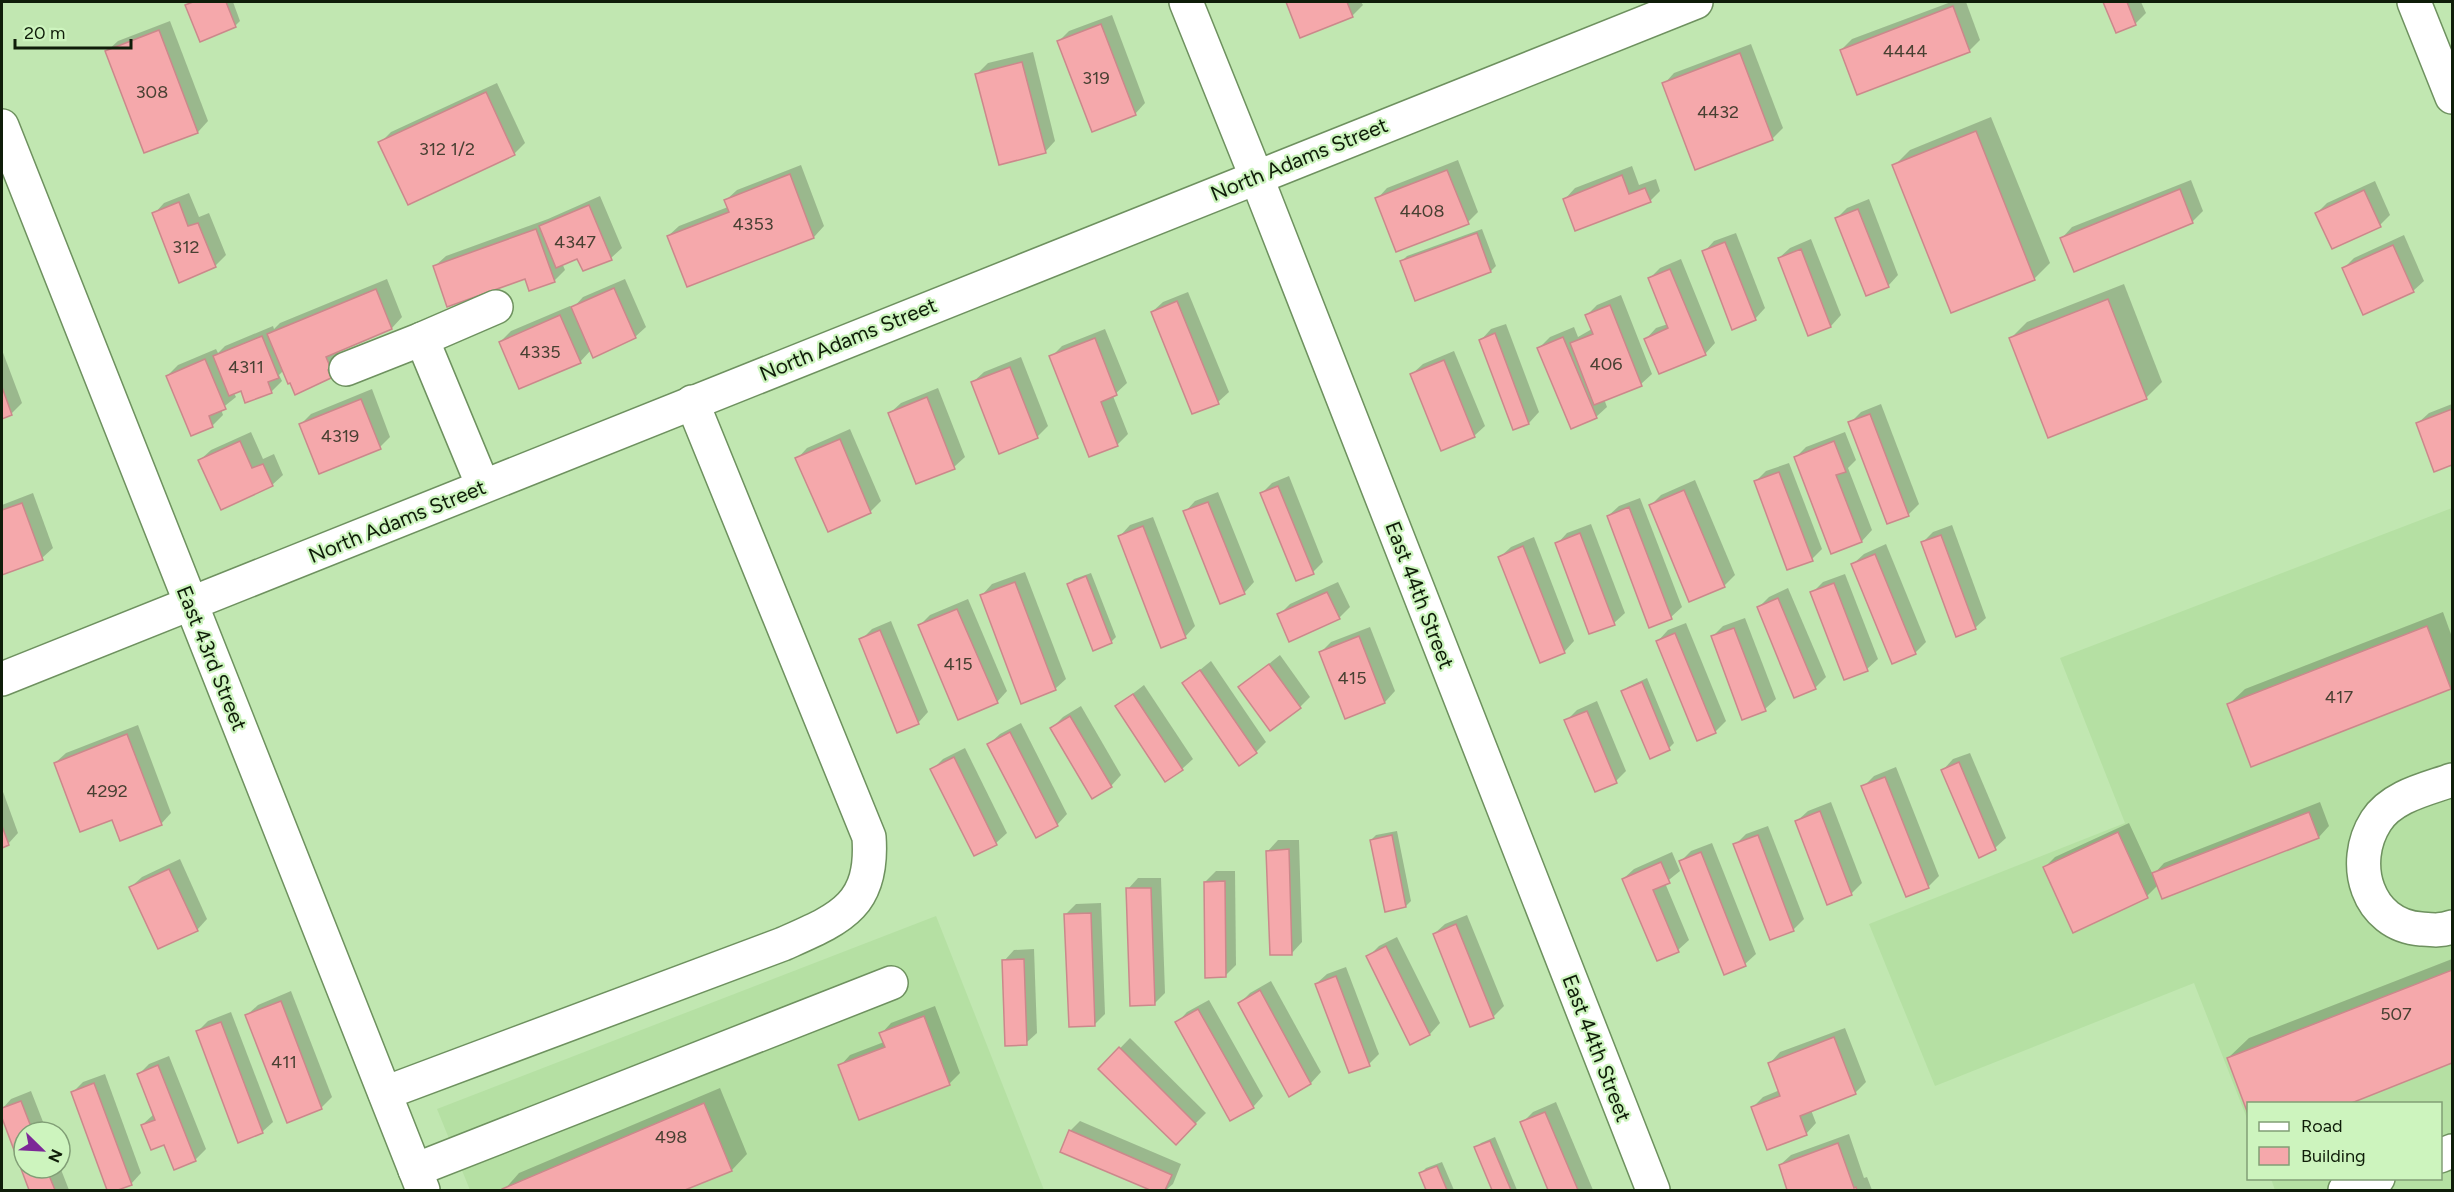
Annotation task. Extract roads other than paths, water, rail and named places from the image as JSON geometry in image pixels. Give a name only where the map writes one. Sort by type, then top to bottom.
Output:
[{"type":"street","name":"East 44th Street","points":[[1186,2],[1653,1191]]},
{"type":"street","name":"North Adams Street","points":[[2,679],[1696,2]]},
{"type":"street","points":[[2414,2],[2451,91]]},
{"type":"street","name":"East 43rd Street","points":[[2,126],[419,1180]]},
{"type":"street","points":[[346,369],[496,307]]},
{"type":"street","points":[[422,339],[483,486]]},
{"type":"street","points":[[385,1093],[783,944],[827,924],[847,911],[863,889],[871,860],[869,837],[692,402]]},
{"type":"street","points":[[2452,780],[2400,799],[2377,820],[2364,849],[2365,884],[2375,906],[2405,928],[2441,931],[2452,927]]},
{"type":"street","points":[[419,1180],[891,983]]},
{"type":"street","points":[[2345,1191],[2375,1180]]}]
